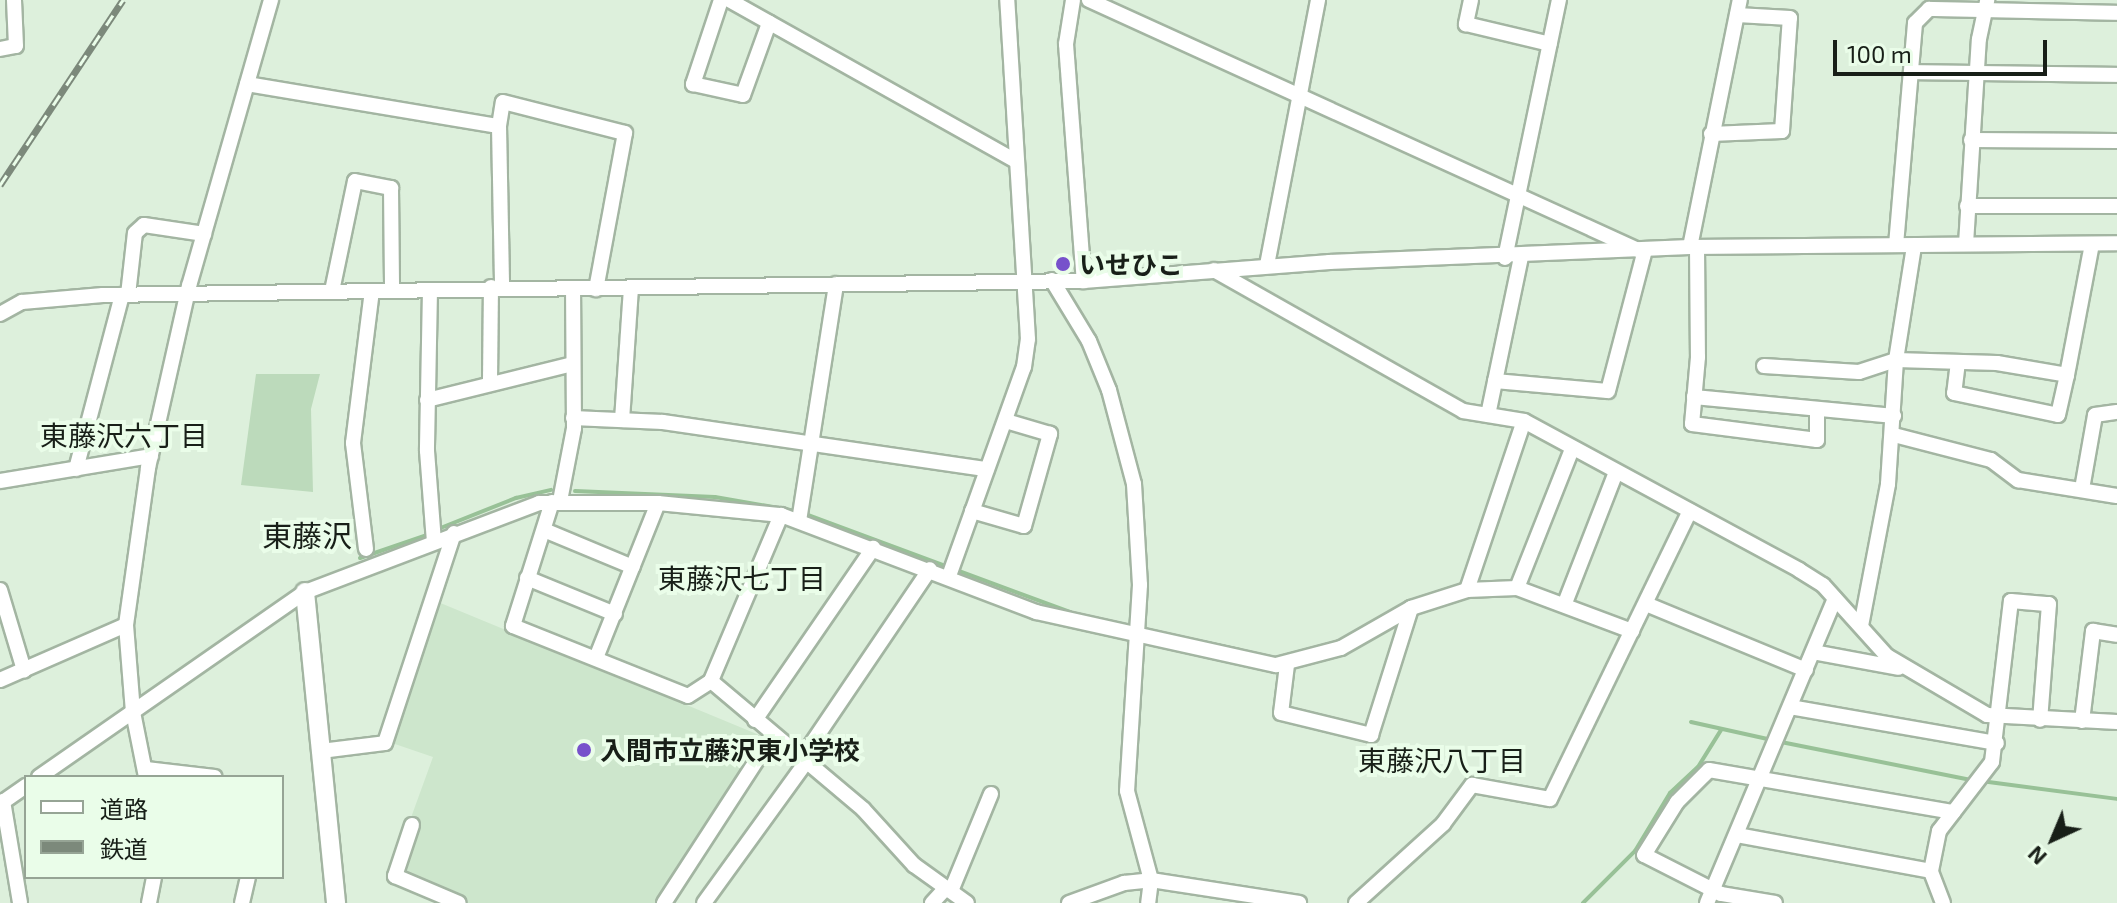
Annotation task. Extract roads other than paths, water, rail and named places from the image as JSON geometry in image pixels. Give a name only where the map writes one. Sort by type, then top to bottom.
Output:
[{"type":"street","points":[[0,49],[16,46],[14,0]]},
{"type":"street","points":[[180,775],[146,773],[133,712],[126,625],[151,456],[188,294],[271,0]]},
{"type":"street","points":[[721,0],[693,84],[743,95],[769,23]]},
{"type":"street","points":[[729,0],[1016,161]]},
{"type":"street","points":[[949,576],[1006,421],[1026,353],[1007,0]]},
{"type":"street","points":[[1073,0],[1066,44],[1084,281]]},
{"type":"street","points":[[1089,0],[1642,250]]},
{"type":"street","points":[[1267,265],[1318,0]]},
{"type":"street","points":[[1471,0],[1466,24],[1550,44]]},
{"type":"street","points":[[1488,415],[1513,258],[1519,196],[1559,0]]},
{"type":"street","points":[[1896,245],[1915,23],[1929,9],[1985,6],[2117,13]]},
{"type":"street","points":[[1966,244],[1976,76],[1985,6]]},
{"type":"street","points":[[1711,134],[1782,131],[1790,18],[1739,8],[1711,134],[1693,247],[1692,424],[1750,435],[1817,440],[1817,410]]},
{"type":"street","points":[[1912,72],[1976,76],[2117,75]]},
{"type":"street","points":[[247,84],[499,126]]},
{"type":"street","points":[[490,381],[496,287],[499,126],[503,102],[625,133],[596,289]]},
{"type":"street","points":[[1971,140],[2117,141]]},
{"type":"street","points":[[332,291],[355,181],[391,188],[392,291]]},
{"type":"street","points":[[1967,206],[2117,206]]},
{"type":"street","points":[[76,469],[125,295],[135,233],[144,225],[204,234]]},
{"type":"street","points":[[0,314],[22,302],[125,295],[496,287],[596,289],[1084,281],[1267,265],[1513,258],[1693,247],[2117,243]]},
{"type":"street","points":[[1958,362],[1954,393],[2058,415],[2092,244]]},
{"type":"street","points":[[1861,626],[1894,435],[1896,360],[1914,246]]},
{"type":"street","points":[[1495,381],[1608,391],[1642,250]]},
{"type":"street","points":[[1214,269],[1444,402],[1488,415],[1524,421],[1811,577],[1887,656],[2000,719],[2117,722]]},
{"type":"street","points":[[1052,280],[1089,341],[1128,448],[1139,556],[1127,791],[1151,880],[1148,903]]},
{"type":"street","points":[[799,521],[836,284]]},
{"type":"street","points":[[622,420],[631,288]]},
{"type":"street","points":[[573,289],[573,418],[556,501],[513,626],[688,696],[711,681],[781,515]]},
{"type":"street","points":[[430,290],[427,400],[434,541]]},
{"type":"street","points":[[366,549],[353,443],[372,291]]},
{"type":"street","points":[[1764,366],[1859,372],[1896,360],[1958,362],[2067,375]]},
{"type":"street","points":[[427,400],[490,381],[572,364]]},
{"type":"street","points":[[1694,397],[1894,416]]},
{"type":"street","points":[[2082,489],[2095,415],[2117,412]]},
{"type":"street","points":[[573,418],[622,420],[811,442],[987,469]]},
{"type":"street","points":[[972,511],[1024,526],[1050,434],[1006,421]]},
{"type":"street","points":[[1467,590],[1524,421]]},
{"type":"street","points":[[1894,435],[1991,460],[2018,480],[2117,496]]},
{"type":"street","points":[[1517,588],[1572,449]]},
{"type":"street","points":[[0,481],[151,456]]},
{"type":"street","points":[[1565,603],[1616,472]]},
{"type":"street","points":[[42,775],[305,592],[454,533],[556,501],[658,503],[781,515],[949,576],[1036,612],[1137,638],[1287,665],[1341,648],[1411,608],[1467,590],[1517,588],[1565,603],[1632,631]]},
{"type":"street","points":[[596,658],[658,503]]},
{"type":"street","points":[[1356,903],[1443,824],[1472,785],[1550,799],[1690,511]]},
{"type":"street","points":[[544,530],[633,567]]},
{"type":"street","points":[[321,751],[385,743],[454,533]]},
{"type":"street","points":[[755,720],[873,548]]},
{"type":"street","points":[[704,903],[804,760],[930,569]]},
{"type":"street","points":[[527,578],[615,614]]},
{"type":"street","points":[[0,590],[24,670]]},
{"type":"street","points":[[305,592],[336,903]]},
{"type":"street","points":[[1710,896],[1835,599]]},
{"type":"street","points":[[1943,903],[1931,871],[1939,831],[1992,762],[2000,719],[2011,601],[2049,604],[2040,720]]},
{"type":"street","points":[[1646,604],[1806,670]]},
{"type":"street","points":[[1287,665],[1281,713],[1371,735],[1411,608]]},
{"type":"street","points":[[0,680],[126,625]]},
{"type":"street","points":[[2082,721],[2093,631],[2117,635]]},
{"type":"street","points":[[1813,652],[1911,670]]},
{"type":"street","points":[[711,681],[863,809],[914,865],[967,903]]},
{"type":"street","points":[[1790,707],[1997,743]]},
{"type":"street","points":[[664,903],[773,735]]},
{"type":"street","points":[[1774,903],[1710,896],[1644,855],[1677,802],[1709,770],[1953,812]]},
{"type":"street","points":[[20,903],[2,803],[24,787]]},
{"type":"street","points":[[932,903],[949,890],[991,794]]},
{"type":"street","points":[[412,825],[395,876],[459,903]]},
{"type":"street","points":[[1737,835],[1931,871]]},
{"type":"street","points":[[149,903],[154,879]]},
{"type":"street","points":[[242,903],[248,879]]},
{"type":"street","points":[[1069,903],[1096,898],[1151,880],[1299,903]]},
{"type":"waterway","points":[[438,529],[516,498],[551,490]]},
{"type":"waterway","points":[[575,491],[715,497],[796,511]]},
{"type":"waterway","points":[[805,514],[1070,612]]},
{"type":"waterway","points":[[360,558],[424,536]]},
{"type":"waterway","points":[[1203,642],[1240,650]]},
{"type":"waterway","points":[[1691,722],[1772,740]]},
{"type":"waterway","points":[[1583,903],[1635,851],[1670,793],[1698,767],[1721,730]]},
{"type":"waterway","points":[[1781,742],[1972,780]]},
{"type":"waterway","points":[[1981,781],[2117,799]]},
{"type":"railway","points":[[0,185],[123,0]]},
{"type":"place","name":"いせひこ","points":[[1063,264]]},
{"type":"place","name":"入間市立藤沢東小学校","points":[[584,750]]},
{"type":"district","name":"東藤沢六丁目","points":[[124,435]]},
{"type":"district","name":"東藤沢","points":[[307,535]]},
{"type":"district","name":"東藤沢七丁目","points":[[742,578]]},
{"type":"district","name":"東藤沢八丁目","points":[[1442,760]]}]
